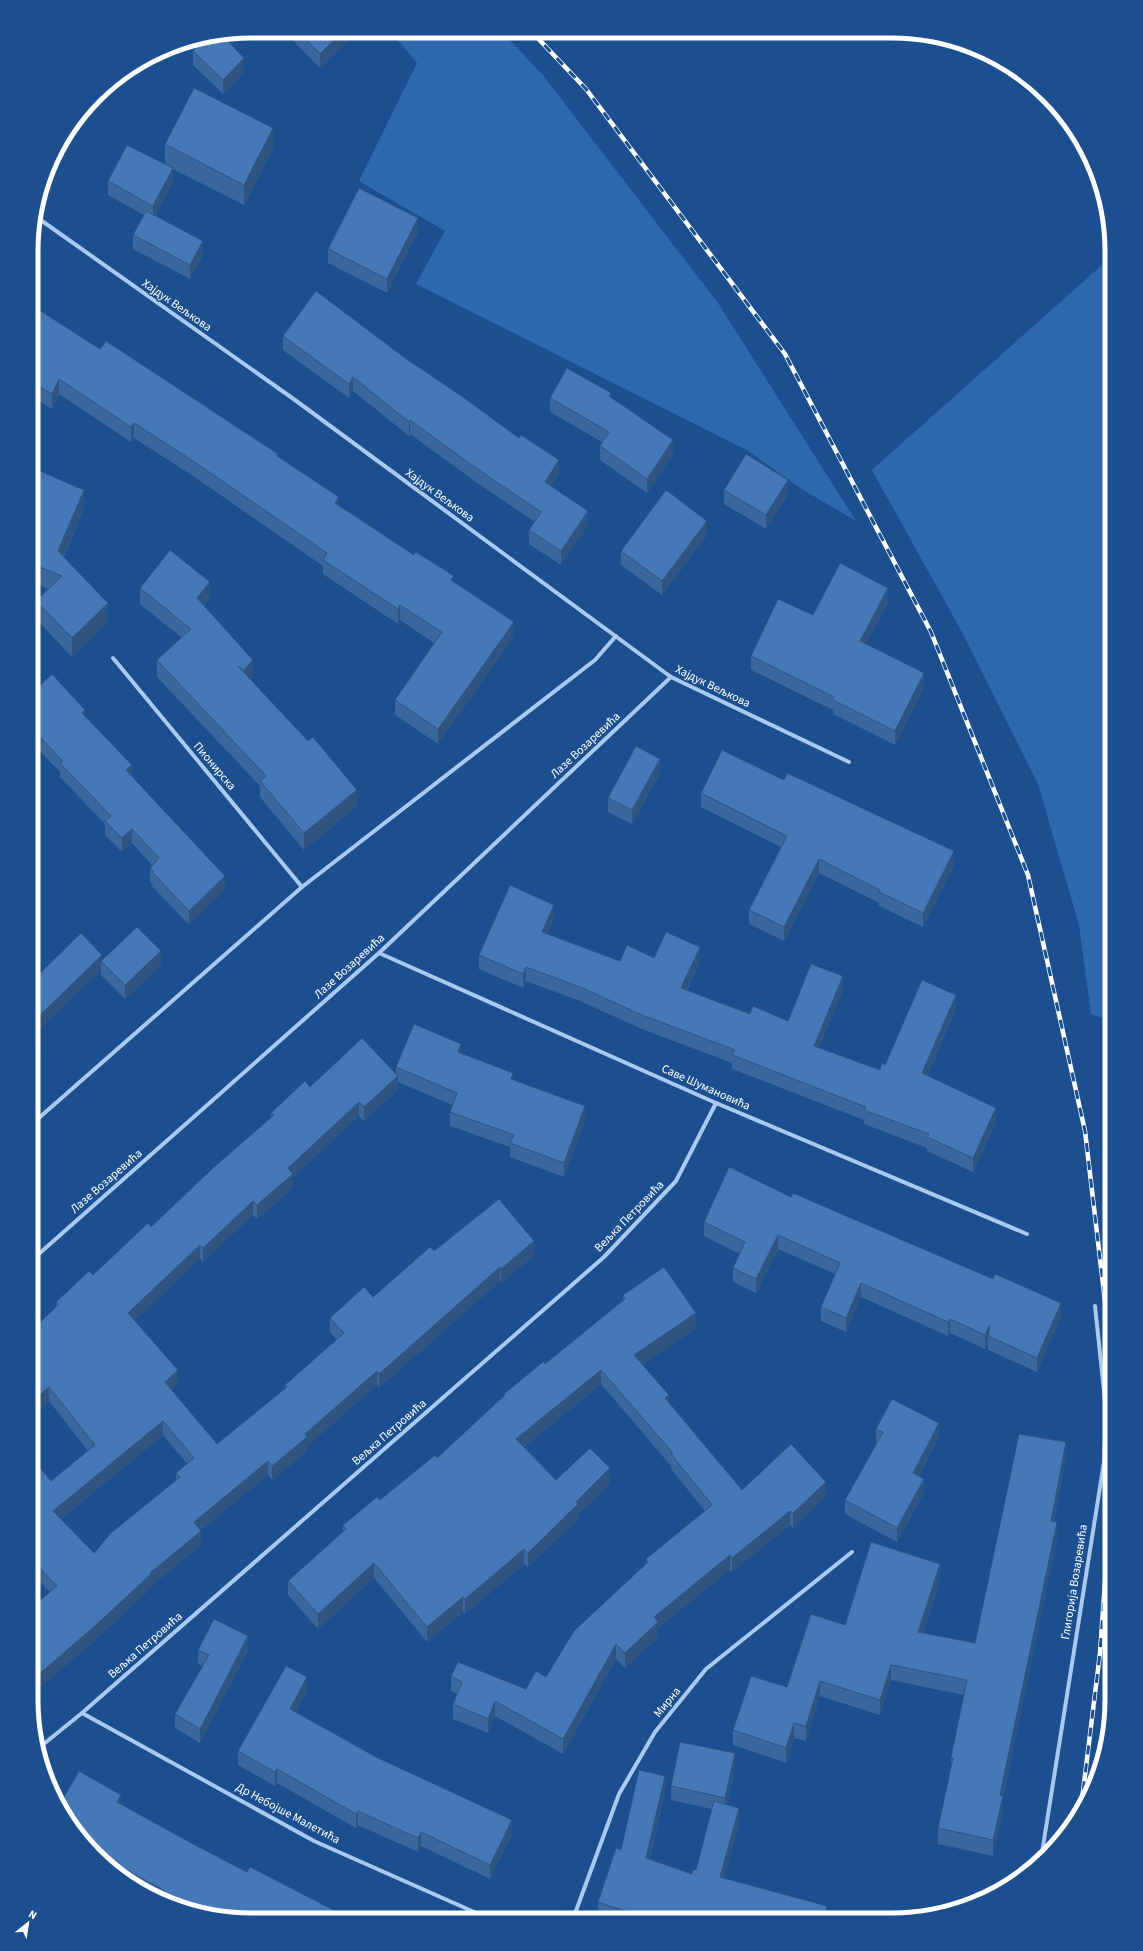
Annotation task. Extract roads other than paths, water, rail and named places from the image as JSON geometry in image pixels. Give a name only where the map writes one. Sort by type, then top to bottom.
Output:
[{"type":"street","name":"Хајдук Вељкова","points":[[41,220],[295,400],[671,678],[849,762]]},
{"type":"street","points":[[38,1119],[302,887],[595,660],[616,636]]},
{"type":"street","name":"Пионирска","points":[[113,658],[302,887]]},
{"type":"street","name":"Лазе Возаревића","points":[[38,1255],[379,953],[671,678]]},
{"type":"street","name":"Саве Шумановића","points":[[379,953],[716,1103],[1027,1234]]},
{"type":"street","name":"Вељка Петровића","points":[[43,1745],[82,1713],[604,1256],[676,1180],[716,1103]]},
{"type":"street","name":"Глигорија Возаревића","points":[[1095,1306],[1105,1401]]},
{"type":"street","name":"Глигорија Возаревића","points":[[1043,1849],[1104,1462],[1105,1436]]},
{"type":"street","name":"Мирна","points":[[575,1913],[619,1794],[655,1732],[706,1669],[852,1552]]},
{"type":"street","name":"Др Небојше Малетића","points":[[82,1713],[314,1841],[476,1913]]},
{"type":"railway","points":[[538,38],[586,89],[785,354],[931,632],[1028,875],[1085,1131],[1105,1301]]},
{"type":"railway","points":[[1083,1795],[1100,1653],[1105,1582]]}]
